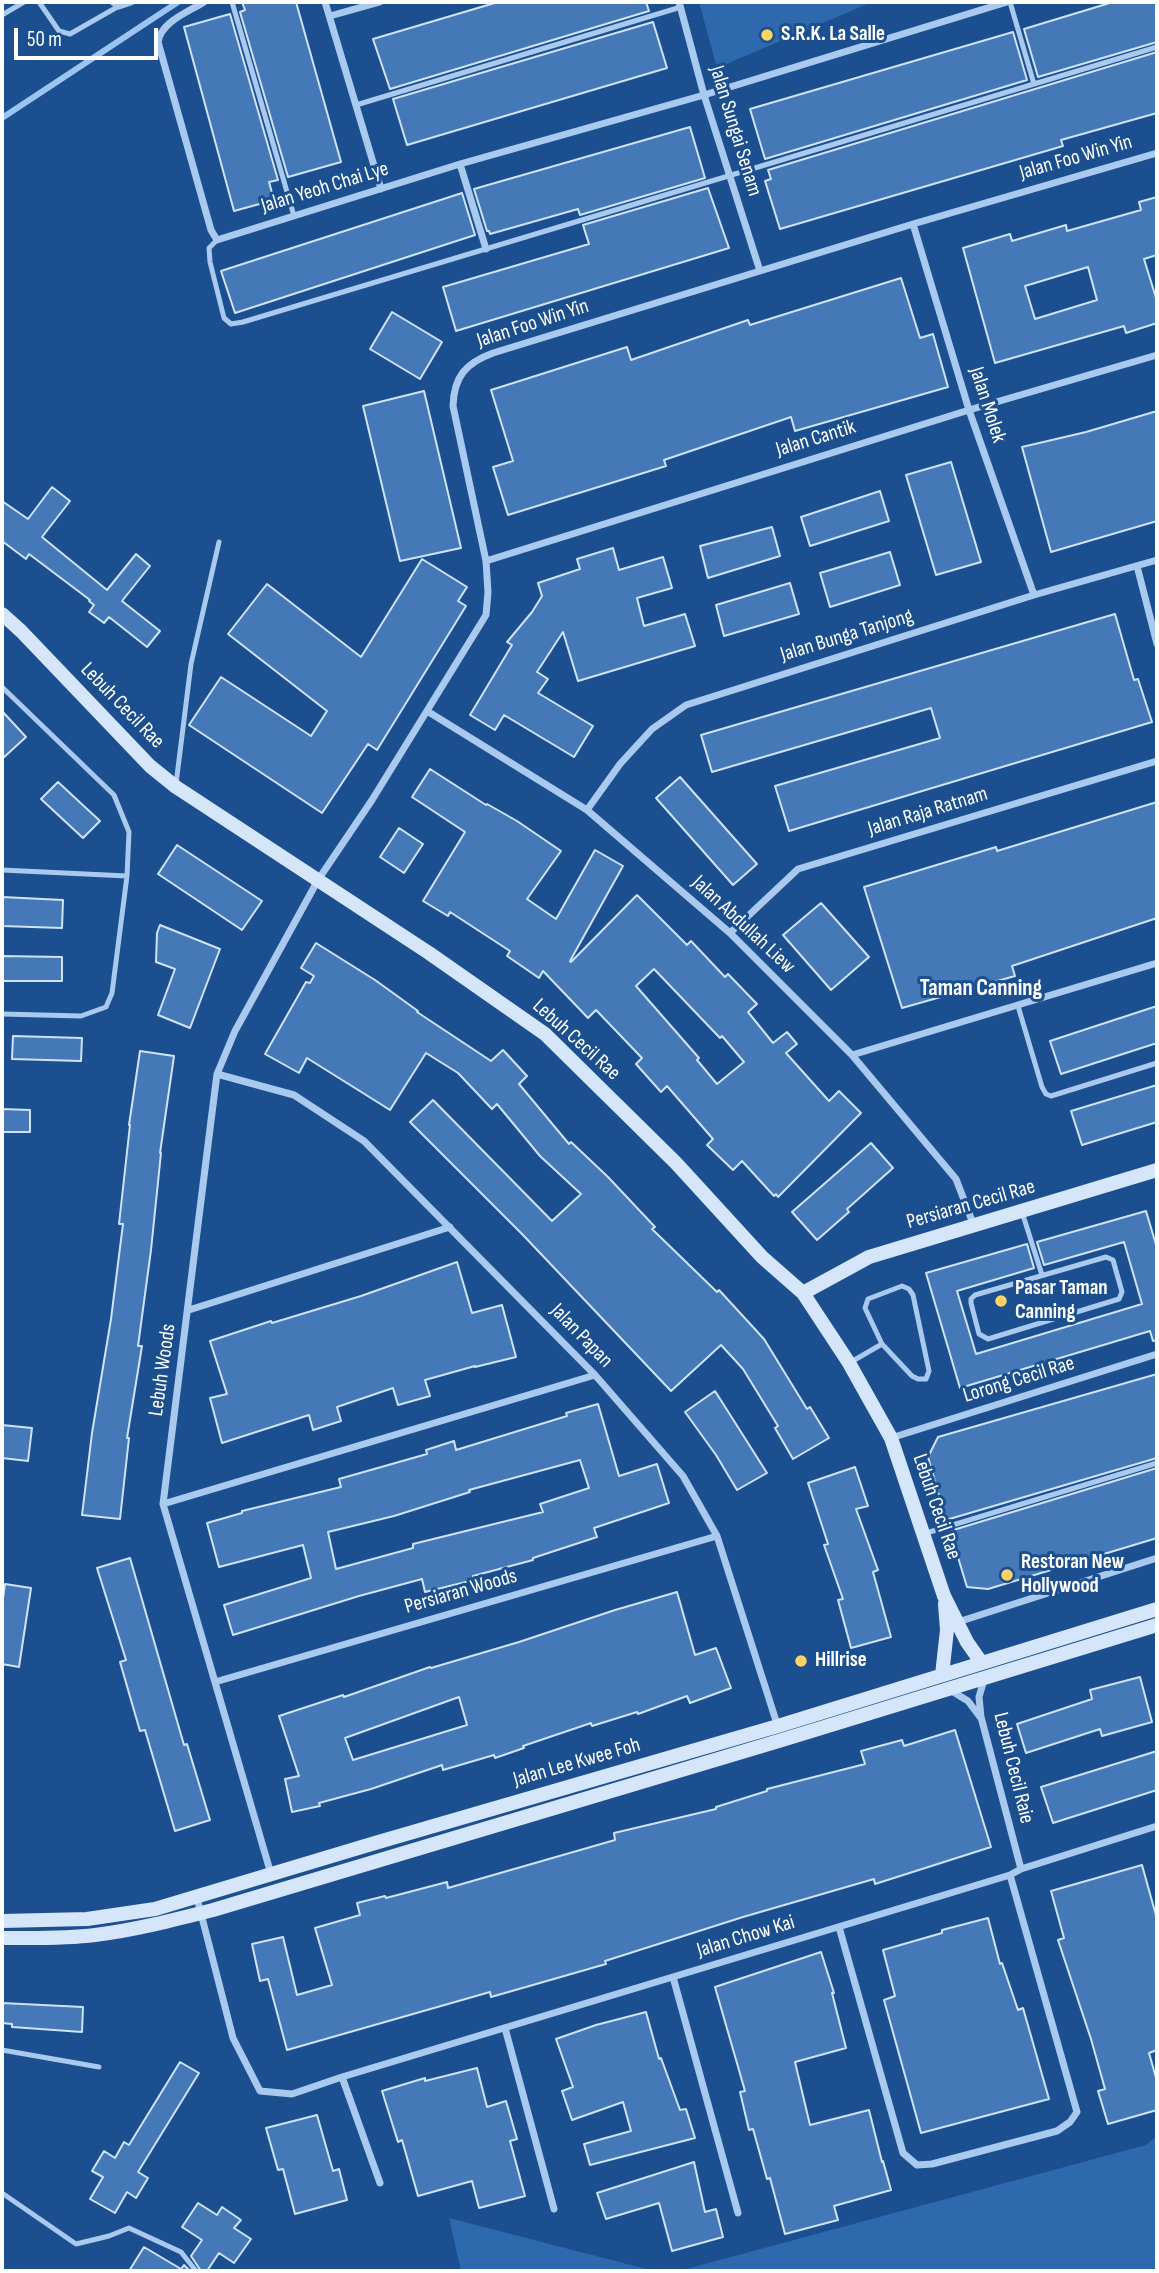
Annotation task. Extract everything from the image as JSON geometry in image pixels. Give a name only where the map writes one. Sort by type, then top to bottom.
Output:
[{"type":"main road","name":"Lebuh Cecil Rae","points":[[2,614],[150,766],[176,787],[429,953],[545,1034],[676,1163],[762,1257],[803,1293],[849,1363],[891,1438],[944,1596],[967,1642],[981,1662]]},
{"type":"main road","name":"Persiaran Cecil Rae","points":[[803,1293],[869,1257],[1157,1170]]},
{"type":"main road","name":"Lebuh Cecil Rae","points":[[944,1596],[947,1630],[944,1682]]},
{"type":"main road","name":"Jalan Lee Kwee Foh","points":[[944,1682],[981,1662],[1157,1609]]},
{"type":"main road","name":"Jalan Lee Kwee Foh","points":[[2,1938],[96,1935],[201,1913],[944,1682],[985,1677],[1157,1625]]},
{"type":"main road","name":"Jalan Lee Kwee Foh","points":[[2,1921],[87,1919],[155,1909],[375,1843],[780,1733]]},
{"type":"street","points":[[116,4],[131,2]]},
{"type":"street","points":[[204,2],[166,26],[158,42],[211,230],[217,240]]},
{"type":"street","points":[[326,2],[381,189]]},
{"type":"street","points":[[330,16],[380,2]]},
{"type":"street","name":"Jalan Yeoh Chai Lye","points":[[217,240],[460,164],[704,95],[1008,2]]},
{"type":"street","name":"Jalan Sungai Senam","points":[[680,4],[704,95],[760,271]]},
{"type":"street","name":"Jalan Foo Win Yin","points":[[318,880],[372,800],[486,615],[486,561],[453,406],[454,391],[467,367],[493,353],[1157,153]]},
{"type":"street","points":[[460,164],[486,249]]},
{"type":"street","name":"Jalan Molek","points":[[914,224],[969,410],[1034,595]]},
{"type":"street","name":"Jalan Cantik","points":[[486,561],[969,410],[1157,355]]},
{"type":"street","name":"Jalan Bunga Tanjong","points":[[587,810],[620,764],[652,729],[686,705],[1034,595],[1157,560]]},
{"type":"street","points":[[1137,566],[1157,644]]},
{"type":"street","name":"Jalan Abdullah Liew","points":[[427,711],[587,810],[730,933],[852,1055],[956,1179],[974,1226]]},
{"type":"street","name":"Jalan Raja Ratnam","points":[[730,933],[798,869],[1157,761]]},
{"type":"street","name":"Lebuh Woods","points":[[271,1875],[163,1504],[217,1074],[235,1031],[318,880]]},
{"type":"street","points":[[852,1055],[1157,963]]},
{"type":"street","name":"Jalan Papan","points":[[217,1074],[295,1095],[364,1141],[595,1375],[683,1476],[717,1536],[780,1733]]},
{"type":"street","points":[[189,1310],[450,1227]]},
{"type":"street","name":"Lorong Cecil Rae","points":[[891,1438],[1157,1354]]},
{"type":"street","points":[[163,1504],[595,1375]]},
{"type":"street","name":"Persiaran Woods","points":[[215,1682],[717,1536]]},
{"type":"street","points":[[958,1622],[1157,1558]]},
{"type":"street","name":"Lebuh Cecil Raie","points":[[985,1677],[979,1689],[981,1717],[1021,1869]]},
{"type":"street","points":[[944,1682],[968,1701],[981,1717]]},
{"type":"street","name":"Jalan Chow Kai","points":[[197,1898],[233,2038],[260,2091],[292,2094],[1010,1875],[1021,1869],[1157,1826]]},
{"type":"street","points":[[839,1927],[903,2153],[917,2165],[932,2164],[1057,2131],[1070,2122],[1077,2112],[1010,1875]]},
{"type":"street","points":[[673,1977],[738,2213]]},
{"type":"street","points":[[505,2028],[554,2209]]},
{"type":"street","points":[[342,2077],[380,2183]]},
{"type":"lane","points":[[2,15],[24,2]]},
{"type":"lane","points":[[39,2],[55,27],[64,33],[75,32],[116,4]]},
{"type":"lane","points":[[232,2],[293,216]]},
{"type":"lane","points":[[1008,2],[1034,84]]},
{"type":"lane","points":[[356,105],[680,4]]},
{"type":"lane","points":[[217,240],[209,248],[210,262],[224,318],[231,324],[243,322],[1157,47]]},
{"type":"lane","points":[[176,787],[191,664],[219,542]]},
{"type":"lane","points":[[2,687],[114,795],[129,832],[127,876],[112,993],[106,1007],[81,1016],[2,1014]]},
{"type":"lane","points":[[2,870],[127,876]]},
{"type":"lane","points":[[1017,1006],[1046,1094],[1051,1096],[1157,1063]]},
{"type":"lane","points":[[1022,1212],[1042,1275]]},
{"type":"lane","points":[[1106,1257],[1113,1260],[1122,1292],[1119,1299],[988,1339],[979,1334],[971,1303],[975,1295],[1042,1275],[1106,1257]]},
{"type":"lane","points":[[902,1286],[909,1289],[913,1295],[929,1371],[926,1379],[912,1376],[882,1344],[865,1303],[868,1299],[902,1286]]},
{"type":"lane","points":[[849,1363],[882,1344]]},
{"type":"lane","points":[[923,1534],[1157,1463]]},
{"type":"lane","points":[[2,2050],[99,2067]]},
{"type":"lane","points":[[2,2193],[76,2244],[129,2228],[181,2252],[196,2271]]},
{"type":"shaded area","name":"S.R.K. La Salle","points":[[699,2],[872,2],[717,68]]},
{"type":"shaded area","points":[[1157,2136],[1157,2271],[679,2271],[1146,2145]]},
{"type":"shaded area","points":[[449,2218],[654,2271],[461,2271]]},
{"type":"building","points":[[242,2],[296,2],[341,162],[288,177],[240,12],[245,10]]},
{"type":"building","points":[[498,2],[646,2],[649,11],[390,89],[373,39]]},
{"type":"building","points":[[1113,2],[1157,2],[1157,42],[1038,77],[1024,29]]},
{"type":"building","points":[[230,14],[278,180],[269,182],[274,200],[234,211],[184,27]]},
{"type":"building","points":[[653,22],[667,68],[407,145],[393,99]]},
{"type":"building","points":[[1013,32],[1027,80],[765,159],[750,109]]},
{"type":"building","points":[[1157,52],[1157,113],[1061,140],[1063,146],[780,229],[765,181],[771,179],[768,170]]},
{"type":"building","points":[[690,127],[705,178],[580,215],[578,209],[490,234],[487,231],[474,189]]},
{"type":"building","points":[[708,188],[729,248],[456,331],[443,287],[589,244],[583,225]]},
{"type":"building","points":[[462,193],[475,235],[235,313],[221,271]]},
{"type":"building","points":[[1157,197],[1157,255],[1144,259],[1157,301],[1157,323],[1126,333],[1124,326],[995,363],[963,248],[1010,234],[1012,241],[1066,225],[1067,231],[1141,210],[1139,202]],"holes":[[[1088,267],[1097,300],[1035,319],[1025,286]]]},
{"type":"building","points":[[901,278],[920,338],[933,334],[948,387],[795,431],[791,417],[664,460],[666,466],[508,515],[493,467],[513,461],[491,390],[627,347],[631,360],[748,320],[750,325]]},
{"type":"building","points":[[392,312],[442,342],[420,379],[370,349]]},
{"type":"building","points":[[424,391],[461,548],[400,561],[363,406]]},
{"type":"building","points":[[1157,411],[1157,521],[1051,552],[1022,447]]},
{"type":"building","points":[[951,462],[981,562],[936,575],[906,475]]},
{"type":"building","points":[[52,487],[70,501],[42,537],[107,590],[136,554],[150,566],[122,601],[160,631],[147,647],[109,617],[104,623],[89,612],[94,605],[90,600],[29,554],[26,559],[2,541],[2,501],[28,519]]},
{"type":"building","points":[[880,491],[889,521],[810,546],[801,517]]},
{"type":"building","points":[[772,527],[780,556],[708,578],[700,546]]},
{"type":"building","points":[[613,548],[619,570],[663,557],[672,588],[637,598],[644,626],[685,614],[695,646],[578,681],[563,632],[537,672],[548,679],[538,693],[593,726],[574,757],[504,715],[495,730],[470,715],[512,645],[507,642],[542,596],[538,583],[580,569],[577,559]]},
{"type":"building","points":[[890,552],[900,585],[830,607],[820,573]]},
{"type":"building","points":[[422,559],[467,587],[458,601],[466,606],[377,750],[368,744],[322,813],[189,725],[221,677],[311,736],[327,711],[228,634],[267,584],[361,657]]},
{"type":"building","points":[[790,583],[799,614],[724,636],[716,605]]},
{"type":"building","points":[[1115,614],[1134,680],[1138,679],[1152,722],[789,831],[775,786],[940,738],[931,708],[712,772],[701,735]]},
{"type":"building","points":[[2,711],[26,737],[2,759]]},
{"type":"building","points":[[430,769],[561,851],[527,899],[556,919],[595,850],[623,866],[570,961],[637,895],[687,945],[691,941],[725,977],[728,974],[757,1004],[748,1012],[773,1043],[787,1032],[797,1044],[786,1053],[829,1101],[839,1091],[861,1113],[778,1197],[776,1194],[774,1196],[742,1161],[733,1170],[707,1145],[713,1139],[667,1086],[661,1092],[636,1064],[642,1058],[596,1010],[588,1018],[543,971],[539,978],[507,956],[510,951],[450,912],[448,916],[423,901],[465,832],[412,797]],"holes":[[[654,969],[720,1038],[722,1036],[744,1062],[717,1084],[697,1060],[699,1058],[636,986]]]},
{"type":"building","points":[[680,777],[757,864],[733,885],[656,798]]},
{"type":"building","points":[[58,782],[100,821],[83,838],[41,799]]},
{"type":"building","points":[[1157,802],[1157,918],[1012,966],[1015,976],[902,1008],[864,887],[996,847],[997,851]]},
{"type":"building","points":[[399,828],[423,844],[404,873],[380,857]]},
{"type":"building","points":[[177,845],[262,901],[242,930],[158,874]]},
{"type":"building","points":[[2,897],[63,900],[62,928],[2,926]]},
{"type":"building","points":[[821,903],[869,957],[831,990],[783,935]]},
{"type":"building","points":[[160,925],[220,949],[190,1028],[158,1015],[175,969],[156,962],[157,933]]},
{"type":"building","points":[[316,943],[375,980],[417,1012],[491,1061],[503,1050],[527,1076],[519,1084],[569,1144],[571,1142],[608,1177],[655,1227],[652,1229],[717,1292],[719,1290],[764,1339],[807,1409],[810,1407],[829,1438],[793,1459],[775,1428],[778,1426],[743,1369],[721,1345],[671,1391],[522,1234],[410,1122],[433,1100],[552,1221],[581,1194],[540,1156],[497,1104],[492,1109],[458,1073],[426,1053],[390,1110],[307,1058],[299,1073],[265,1054],[306,982],[310,983],[314,976],[301,968]]},
{"type":"building","points":[[2,956],[62,957],[62,981],[2,981]]},
{"type":"building","points":[[1157,1006],[1157,1043],[1061,1074],[1050,1041]]},
{"type":"building","points":[[13,1036],[82,1038],[81,1061],[12,1059]]},
{"type":"building","points":[[140,1051],[174,1056],[160,1153],[138,1346],[142,1346],[127,1438],[120,1519],[82,1515],[123,1224],[119,1224]]},
{"type":"building","points":[[1157,1085],[1157,1122],[1082,1145],[1071,1111]]},
{"type":"building","points":[[2,1109],[30,1110],[30,1132],[2,1132]]},
{"type":"building","points":[[871,1143],[893,1168],[817,1240],[792,1212]]},
{"type":"building","points":[[1146,1211],[1157,1248],[1157,1340],[1153,1341],[1150,1331],[960,1388],[926,1273],[1027,1244],[1034,1268],[957,1291],[976,1354],[1142,1304],[1124,1242],[1044,1265],[1037,1242]]},
{"type":"building","points":[[457,1262],[472,1313],[502,1305],[516,1357],[425,1380],[430,1396],[398,1405],[393,1388],[337,1407],[341,1421],[313,1430],[309,1415],[222,1443],[210,1398],[227,1394],[210,1341],[361,1296]]},
{"type":"building","points":[[1157,1374],[1157,1458],[946,1520],[928,1457],[938,1437]]},
{"type":"building","points":[[715,1391],[767,1473],[737,1490],[685,1412]]},
{"type":"building","points":[[598,1404],[619,1476],[657,1464],[669,1503],[594,1528],[597,1537],[533,1560],[473,1576],[474,1580],[425,1592],[422,1579],[233,1635],[224,1605],[311,1578],[303,1545],[219,1567],[207,1523],[242,1511],[341,1487],[339,1479],[427,1454],[426,1450],[454,1441],[456,1450],[567,1416],[566,1413]],"holes":[[[580,1460],[589,1488],[540,1504],[543,1512],[413,1544],[413,1548],[336,1569],[328,1532],[394,1516],[470,1492],[469,1490]]]},
{"type":"building","points":[[2,1425],[32,1428],[28,1461],[2,1458]]},
{"type":"building","points":[[855,1467],[868,1506],[856,1509],[878,1570],[873,1572],[891,1637],[851,1648],[838,1600],[843,1599],[824,1545],[828,1544],[808,1483]]},
{"type":"building","points":[[1157,1468],[1157,1538],[988,1589],[967,1587],[950,1531]]},
{"type":"building","points":[[130,1558],[184,1745],[187,1744],[210,1820],[175,1831],[145,1730],[140,1731],[120,1662],[126,1660],[97,1568]]},
{"type":"building","points":[[5,1584],[31,1588],[19,1667],[2,1664],[2,1606]]},
{"type":"building","points":[[677,1592],[695,1655],[716,1648],[731,1688],[690,1703],[687,1696],[638,1714],[637,1712],[592,1726],[591,1723],[495,1758],[494,1755],[443,1770],[442,1765],[319,1803],[320,1806],[292,1812],[285,1779],[299,1776],[279,1716]],"holes":[[[459,1697],[467,1725],[353,1760],[345,1738]]]},
{"type":"building","points":[[1140,1677],[1152,1722],[1102,1736],[1100,1729],[1026,1753],[1017,1724],[1092,1699],[1090,1690]]},
{"type":"building","points":[[955,1730],[991,1847],[875,1884],[874,1879],[743,1917],[605,1961],[606,1964],[491,1997],[490,1992],[287,2050],[268,1979],[260,1981],[252,1944],[283,1937],[297,1995],[332,1985],[315,1928],[360,1915],[357,1903],[447,1882],[448,1888],[615,1840],[614,1833],[716,1809],[767,1789],[865,1764],[861,1751],[902,1740],[904,1746]]},
{"type":"building","points":[[1157,1751],[1157,1790],[1053,1823],[1041,1787]]},
{"type":"building","points":[[1142,1865],[1157,1919],[1157,2050],[1149,2053],[1157,2081],[1157,2110],[1108,2124],[1098,2091],[1105,2089],[1058,1940],[1064,1938],[1051,1891]]},
{"type":"building","points":[[988,1918],[1000,1964],[1002,1963],[1018,2010],[1023,2008],[1049,2099],[921,2133],[884,2000],[895,1996],[883,1950]]},
{"type":"building","points":[[821,1952],[834,1993],[846,2048],[795,2062],[810,2125],[869,2110],[891,2190],[834,2206],[838,2220],[785,2234],[770,2178],[767,2179],[753,2129],[749,2130],[740,2092],[745,2091],[715,1987]]},
{"type":"building","points":[[2,2003],[83,2007],[82,2032],[12,2027],[12,2024],[2,2023]]},
{"type":"building","points":[[646,2012],[659,2059],[661,2058],[680,2110],[686,2109],[695,2138],[590,2165],[584,2144],[631,2131],[623,2102],[572,2120],[562,2091],[573,2087],[556,2039]]},
{"type":"building","points":[[180,2062],[199,2073],[138,2172],[148,2178],[136,2198],[127,2192],[115,2213],[90,2199],[103,2177],[92,2171],[104,2151],[115,2158],[124,2142],[129,2145]]},
{"type":"building","points":[[477,2068],[487,2107],[506,2101],[517,2139],[510,2141],[525,2196],[479,2208],[472,2181],[418,2196],[402,2140],[398,2142],[382,2091],[425,2078],[425,2081]]},
{"type":"building","points":[[317,2115],[333,2171],[339,2169],[347,2200],[295,2214],[283,2169],[278,2170],[266,2128]]},
{"type":"building","points":[[694,2162],[705,2212],[716,2209],[723,2237],[672,2251],[659,2203],[606,2219],[597,2193]]},
{"type":"building","points":[[198,2203],[217,2215],[222,2207],[241,2220],[234,2228],[251,2239],[234,2263],[219,2253],[207,2271],[201,2271],[191,2256],[202,2240],[182,2227]]},
{"type":"building","points":[[144,2247],[181,2269],[184,2265],[190,2271],[129,2271]]},
{"type":"waterway","points":[[2,118],[178,2]]},
{"type":"place","name":"S.R.K. La Salle","points":[[767,35]]},
{"type":"place","name":"Pasar Taman Canning","points":[[1001,1301]]},
{"type":"place","name":"Restoran New Hollywood","points":[[1007,1575]]},
{"type":"place","name":"Hillrise","points":[[801,1661]]},
{"type":"district","name":"Taman Canning","points":[[981,989]]}]
